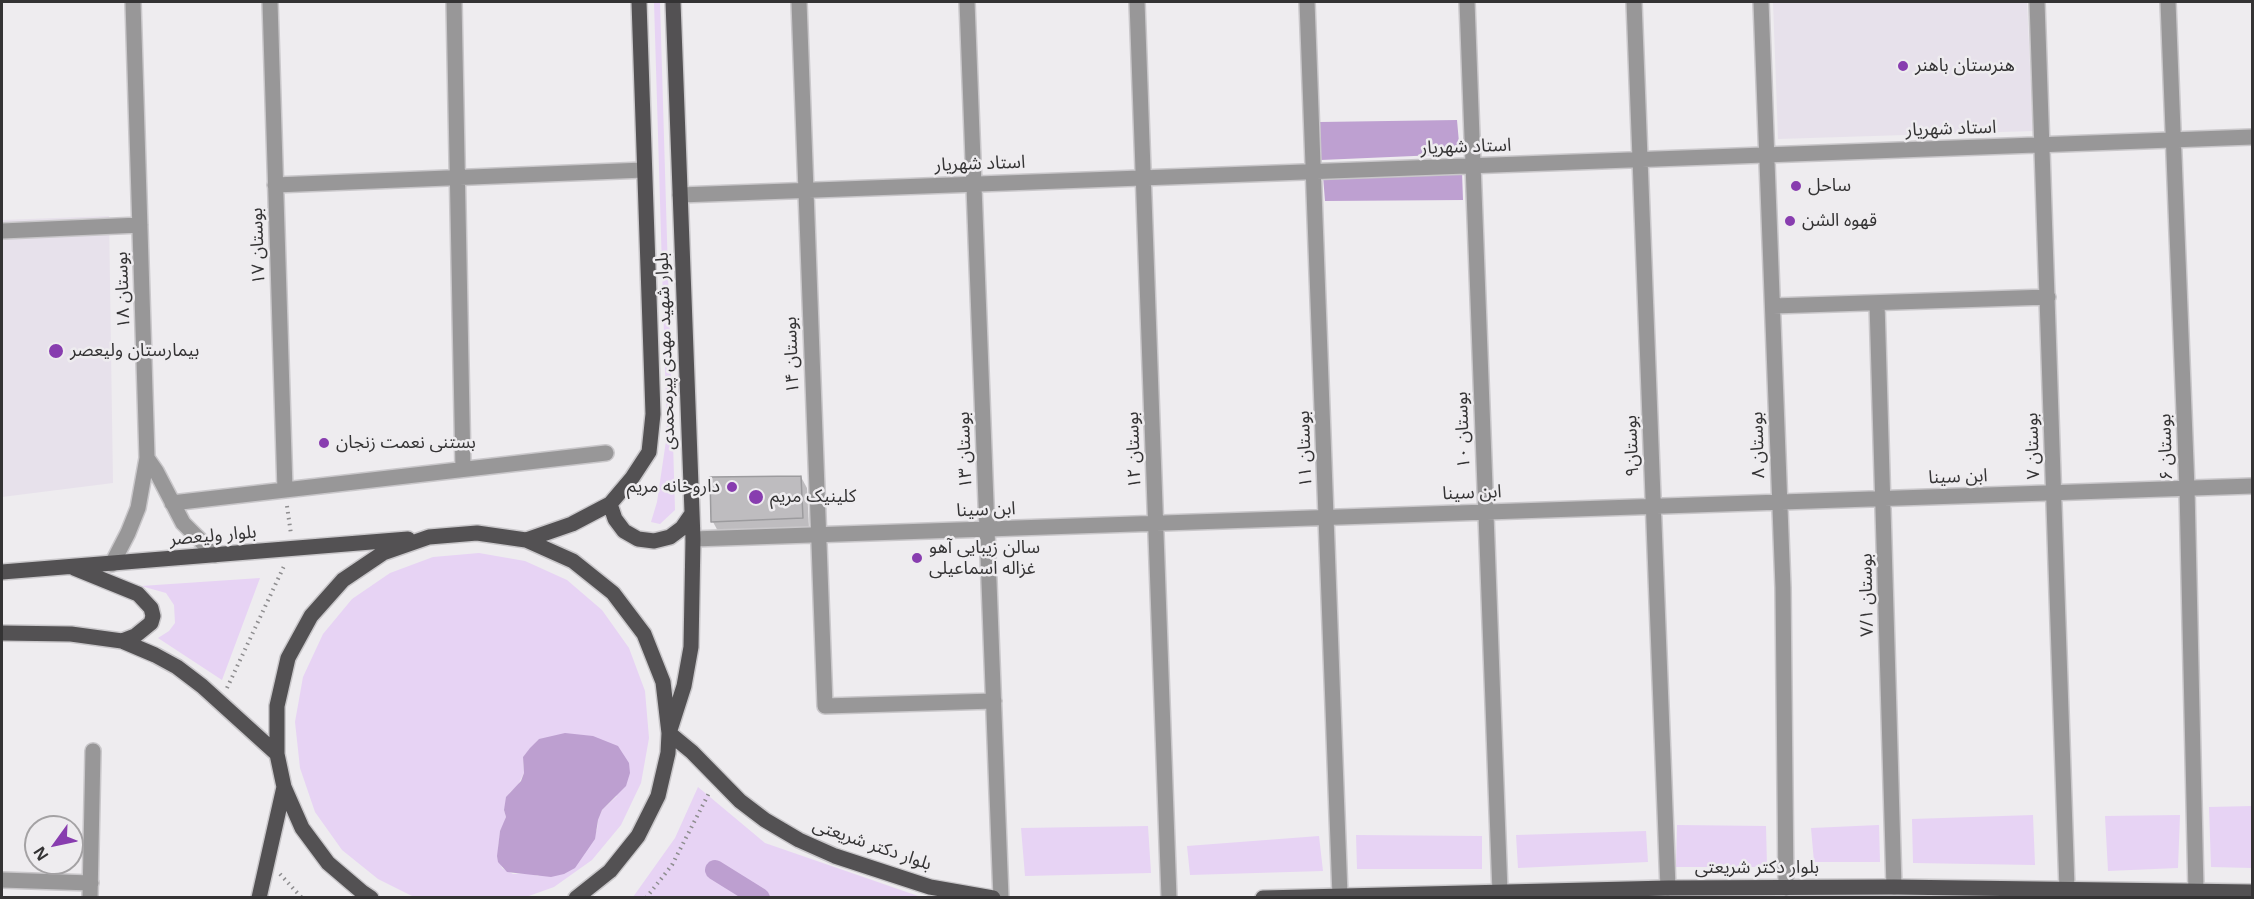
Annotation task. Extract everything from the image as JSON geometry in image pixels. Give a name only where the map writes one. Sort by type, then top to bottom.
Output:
[{"type":"main road","name":"بلوار شهید مهدی پیرمحمدی","points":[[610,504],[632,478],[649,452],[653,414],[639,2]]},
{"type":"main road","name":"بلوار شهید مهدی پیرمحمدی","points":[[669,732],[684,686],[691,647],[693,539],[673,2]]},
{"type":"main road","points":[[526,540],[572,524],[610,504],[615,519],[624,531],[638,539],[654,541],[670,537],[682,528],[691,515]]},
{"type":"main road","name":"بلوار ولیعصر","points":[[2,572],[477,533],[526,540]]},
{"type":"main road","points":[[371,897],[328,864],[302,828],[284,787],[277,754],[277,706],[288,658],[311,616],[343,580],[383,554],[429,537]]},
{"type":"main road","points":[[526,540],[573,561],[613,593],[644,634],[663,682],[669,732],[668,753],[658,796],[638,836],[610,871],[576,897]]},
{"type":"main road","points":[[68,567],[138,594],[151,608],[153,616],[151,623],[135,636],[123,641]]},
{"type":"main road","points":[[2,633],[71,634],[123,641],[155,654],[177,667],[220,702],[277,754]]},
{"type":"main road","name":"بلوار دکتر شریعتی","points":[[669,732],[693,752],[740,801],[765,820],[799,840],[826,852],[930,887],[993,897]]},
{"type":"main road","points":[[259,897],[284,787]]},
{"type":"main road","name":"بلوار دکتر شریعتی","points":[[1263,897],[1668,888],[1894,887],[2253,892]]},
{"type":"street","name":"بوستان ۱۸","points":[[133,2],[147,458],[183,523],[215,555]]},
{"type":"street","name":"بوستان ۱۷","points":[[270,2],[285,490]]},
{"type":"street","points":[[454,2],[463,469]]},
{"type":"street","name":"بوستان ۱۴","points":[[799,2],[825,706],[993,701]]},
{"type":"street","name":"بوستان ۱۳","points":[[967,2],[1001,897]]},
{"type":"street","name":"بوستان ۱۲","points":[[1137,2],[1169,897]]},
{"type":"street","name":"بوستان ۱۱","points":[[1307,2],[1340,896]]},
{"type":"street","name":"بوستان ۱۰","points":[[1467,2],[1500,892]]},
{"type":"street","name":"بوستان۹","points":[[1634,2],[1668,888]]},
{"type":"street","name":"بوستان ۸","points":[[1761,2],[1783,588],[1786,888]]},
{"type":"street","name":"بوستان ۷","points":[[2037,2],[2067,889]]},
{"type":"street","name":"بوستان ۶","points":[[2168,2],[2187,489],[2196,891]]},
{"type":"street","name":"استاد شهریار","points":[[680,195],[2253,137]]},
{"type":"street","points":[[275,184],[644,171]]},
{"type":"street","points":[[2,231],[140,225]]},
{"type":"street","points":[[1773,306],[2048,297]]},
{"type":"street","name":"بوستان ۷/۱","points":[[1877,303],[1894,887]]},
{"type":"street","points":[[172,503],[606,453]]},
{"type":"street","points":[[112,564],[138,508],[147,458]]},
{"type":"street","name":"ابن سینا","points":[[693,539],[2253,486]]},
{"type":"street","points":[[2,880],[91,890],[93,751]]},
{"type":"path","points":[[220,702],[292,549],[285,490]]},
{"type":"path","points":[[646,897],[672,865],[717,778]]},
{"type":"path","points":[[267,861],[302,897]]},
{"type":"shaded area","points":[[654,2],[660,2],[675,510],[660,524],[651,522],[657,502],[667,434]]},
{"type":"shaded area","name":"هنرستان باهنر","points":[[1773,2],[2027,2],[2033,131],[1778,139]]},
{"type":"shaded area","points":[[1457,120],[1460,154],[1321,160],[1320,122]]},
{"type":"shaded area","points":[[1462,172],[1463,200],[1325,201],[1323,176]]},
{"type":"shaded area","name":"بیمارستان ولیعصر","points":[[109,216],[113,483],[2,497],[2,220]]},
{"type":"shaded area","points":[[479,553],[525,561],[567,580],[602,610],[629,648],[645,691],[649,738],[641,783],[621,825],[592,860],[554,887],[526,897],[416,898],[378,879],[342,850],[315,812],[300,768],[295,722],[303,677],[323,634],[352,599],[390,573],[433,557]],"holes":[[[539,739],[617,796],[602,810],[597,830],[538,876],[529,873],[513,874],[502,868],[498,849],[500,831],[506,817],[504,810],[510,792],[517,787],[524,773],[523,757]]]},
{"type":"shaded area","points":[[260,578],[222,680],[158,638],[169,631],[175,623],[174,605],[166,593],[141,586]]},
{"type":"shaded area","points":[[565,733],[593,736],[618,746],[629,763],[630,773],[626,786],[602,810],[595,839],[575,868],[551,877],[507,872],[498,862],[497,856],[500,831],[506,817],[504,810],[506,797],[521,781],[524,773],[523,757],[530,748],[539,739]]},
{"type":"shaded area","points":[[698,787],[765,843],[921,897],[633,897],[675,838]]},
{"type":"shaded area","points":[[2252,806],[2252,868],[2211,867],[2209,807]]},
{"type":"shaded area","points":[[2033,815],[2035,865],[1913,863],[1912,819]]},
{"type":"shaded area","points":[[2180,815],[2178,868],[2108,871],[2105,816]]},
{"type":"shaded area","points":[[1677,825],[1766,826],[1767,867],[1676,867]]},
{"type":"shaded area","points":[[1879,825],[1880,862],[1814,862],[1811,828]]},
{"type":"shaded area","points":[[1148,826],[1151,873],[1025,876],[1021,828]]},
{"type":"shaded area","points":[[1646,831],[1648,862],[1518,868],[1516,835]]},
{"type":"shaded area","points":[[1356,835],[1482,836],[1482,869],[1357,869]]},
{"type":"shaded area","points":[[1319,836],[1323,871],[1190,875],[1187,846]]},
{"type":"building","name":"کلینیک مریم","points":[[801,476],[803,518],[711,522],[710,477]]},
{"type":"waterway","points":[[715,870],[760,898]]},
{"type":"place","name":"هنرستان باهنر","points":[[1903,66]]},
{"type":"place","name":"ساحل","points":[[1796,186]]},
{"type":"place","name":"قهوه الشن","points":[[1790,221]]},
{"type":"place","name":"بیمارستان ولیعصر","points":[[56,351]]},
{"type":"place","name":"بستنی نعمت زنجان","points":[[324,443]]},
{"type":"place","name":"داروخانه مریم","points":[[732,487]]},
{"type":"place","name":"کلینیک مریم","points":[[756,497]]},
{"type":"place","name":"سالن زیبایی آهو غزاله اسماعیلی","points":[[917,558]]}]
